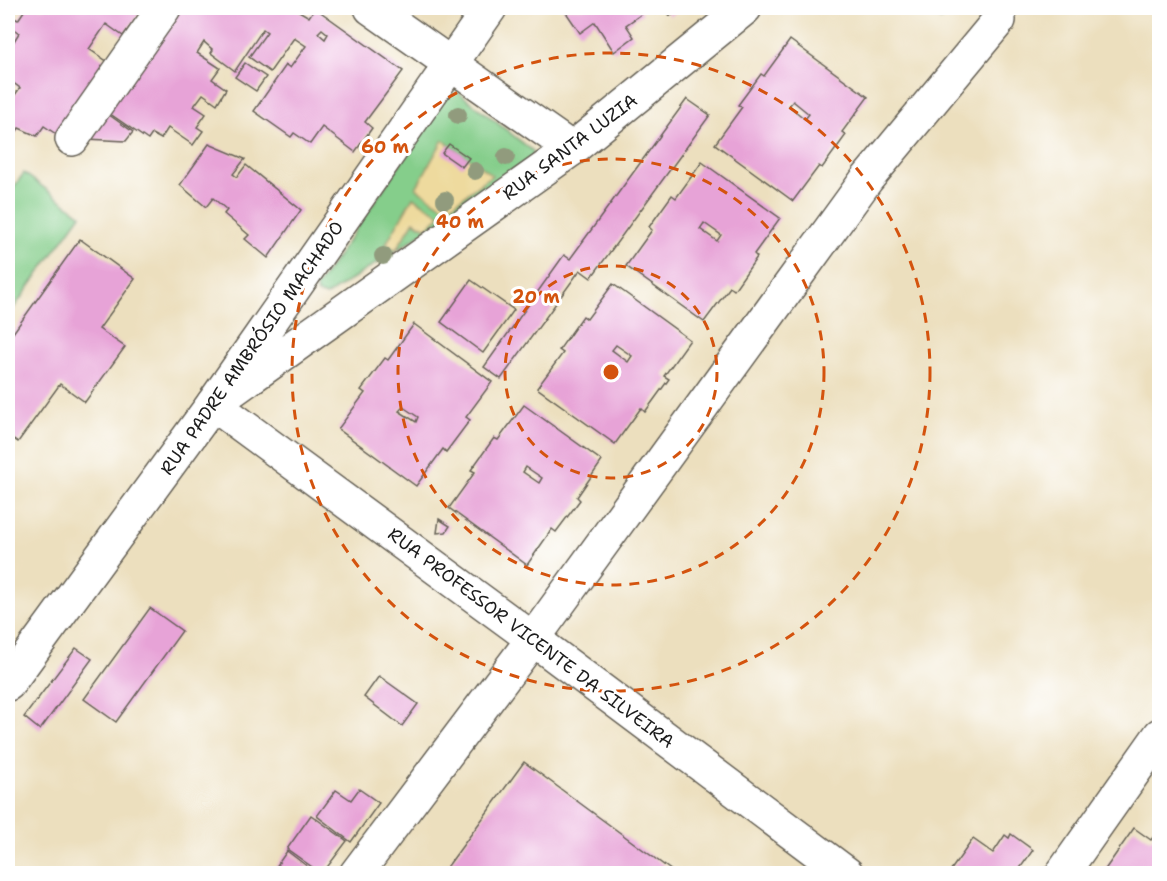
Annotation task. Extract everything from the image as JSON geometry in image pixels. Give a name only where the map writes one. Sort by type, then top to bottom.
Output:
[{"type":"street","points":[[72,139],[164,8]]},
{"type":"street","points":[[371,8],[573,148]]},
{"type":"street","name":"RUA PADRE AMBRÓSIO MACHADO","points":[[8,684],[213,404],[490,8]]},
{"type":"street","name":"RUA SANTA LUZIA","points":[[213,404],[573,148],[745,8]]},
{"type":"street","points":[[356,873],[533,639],[867,179],[999,20]]},
{"type":"street","name":"RUA PROFESSOR VICENTE DA SILVEIRA","points":[[213,404],[847,873]]},
{"type":"street","points":[[1062,873],[1160,735]]},
{"type":"green space","points":[[925,8],[950,8],[941,20]]},
{"type":"green space","points":[[458,92],[533,151],[532,162],[326,296],[317,293],[316,288],[446,96]]},
{"type":"green space","points":[[24,173],[81,215],[8,316],[8,195]]},
{"type":"sand","points":[[443,140],[492,175],[447,209],[416,188]]},
{"type":"sand","points":[[413,197],[441,215],[426,228],[414,221],[396,250],[386,244]]},
{"type":"building","points":[[26,8],[136,8],[140,13],[123,36],[106,24],[89,49],[108,62],[62,138],[44,126],[37,136],[19,128],[13,137],[8,133],[8,102],[20,88],[8,79],[11,76],[8,73],[8,51],[19,33],[8,25],[14,18],[18,20]]},
{"type":"building","points":[[174,8],[294,8],[309,17],[315,8],[403,71],[365,122],[372,128],[355,152],[322,127],[310,144],[294,133],[291,137],[254,111],[286,65],[290,68],[306,46],[294,38],[270,72],[249,57],[267,32],[263,29],[235,71],[211,53],[213,50],[204,42],[197,53],[220,68],[212,79],[226,89],[217,104],[203,94],[194,106],[206,114],[197,127],[203,131],[193,145],[168,128],[161,139],[152,134],[148,140],[106,111]],"holes":[[[322,29],[328,34],[325,39],[318,33]]]},
{"type":"building","points":[[563,8],[639,8],[643,13],[626,25],[634,37],[614,52],[595,22],[580,33]]},
{"type":"building","points":[[665,8],[683,8],[670,16]]},
{"type":"building","points":[[790,40],[868,97],[842,132],[846,135],[822,168],[819,166],[793,201],[715,144],[742,107],[738,105],[761,74],[764,76]],"holes":[[[793,101],[809,114],[805,119],[789,106]]]},
{"type":"building","points":[[245,63],[266,77],[256,91],[235,77]]},
{"type":"building","points":[[687,99],[710,115],[591,278],[580,270],[501,379],[484,367],[564,255],[570,259]]},
{"type":"building","points":[[105,112],[133,132],[126,141],[87,139]]},
{"type":"building","points":[[209,144],[245,159],[233,174],[237,177],[246,165],[301,210],[268,258],[245,239],[249,235],[224,214],[227,210],[213,198],[206,207],[180,185]]},
{"type":"building","points":[[449,144],[469,158],[462,167],[442,153]]},
{"type":"building","points":[[702,162],[780,218],[754,254],[757,257],[734,290],[730,287],[704,322],[626,266],[652,230],[649,227],[672,195],[676,198]],"holes":[[[704,223],[721,235],[717,241],[700,229]]]},
{"type":"building","points":[[80,239],[135,279],[99,329],[125,347],[85,402],[60,384],[18,442],[8,435],[8,340]]},
{"type":"building","points":[[471,280],[514,310],[483,353],[441,322]]},
{"type":"building","points":[[613,284],[690,340],[664,376],[669,379],[645,412],[641,408],[615,444],[537,388],[563,353],[559,350],[583,316],[587,319]],"holes":[[[616,345],[632,356],[628,362],[612,350]]]},
{"type":"building","points":[[414,324],[492,382],[466,417],[470,420],[446,452],[443,449],[416,486],[338,429],[365,393],[361,390],[385,358],[388,360]],"holes":[[[403,407],[418,417],[416,422],[399,411]]]},
{"type":"building","points":[[524,405],[602,461],[577,497],[580,500],[556,532],[552,529],[527,565],[449,508],[475,472],[471,470],[494,438],[498,440]],"holes":[[[526,467],[542,478],[539,483],[523,472]]]},
{"type":"building","points":[[439,519],[450,526],[446,532],[437,533]]},
{"type":"building","points":[[150,608],[182,631],[116,722],[84,699]]},
{"type":"building","points":[[76,648],[92,659],[40,730],[24,717]]},
{"type":"building","points":[[379,676],[418,704],[402,726],[364,697]]},
{"type":"building","points":[[524,762],[676,874],[442,874]]},
{"type":"building","points":[[359,789],[379,803],[351,842],[317,816],[336,790],[351,800]]},
{"type":"building","points":[[311,815],[347,841],[322,874],[287,849]]},
{"type":"building","points":[[1134,828],[1151,840],[1160,828],[1160,874],[1107,874],[1104,871]]},
{"type":"building","points":[[1011,834],[1033,850],[1016,874],[948,874],[973,839],[993,853],[1005,835],[1009,838]]},
{"type":"building","points":[[287,851],[317,874],[271,874]]}]
